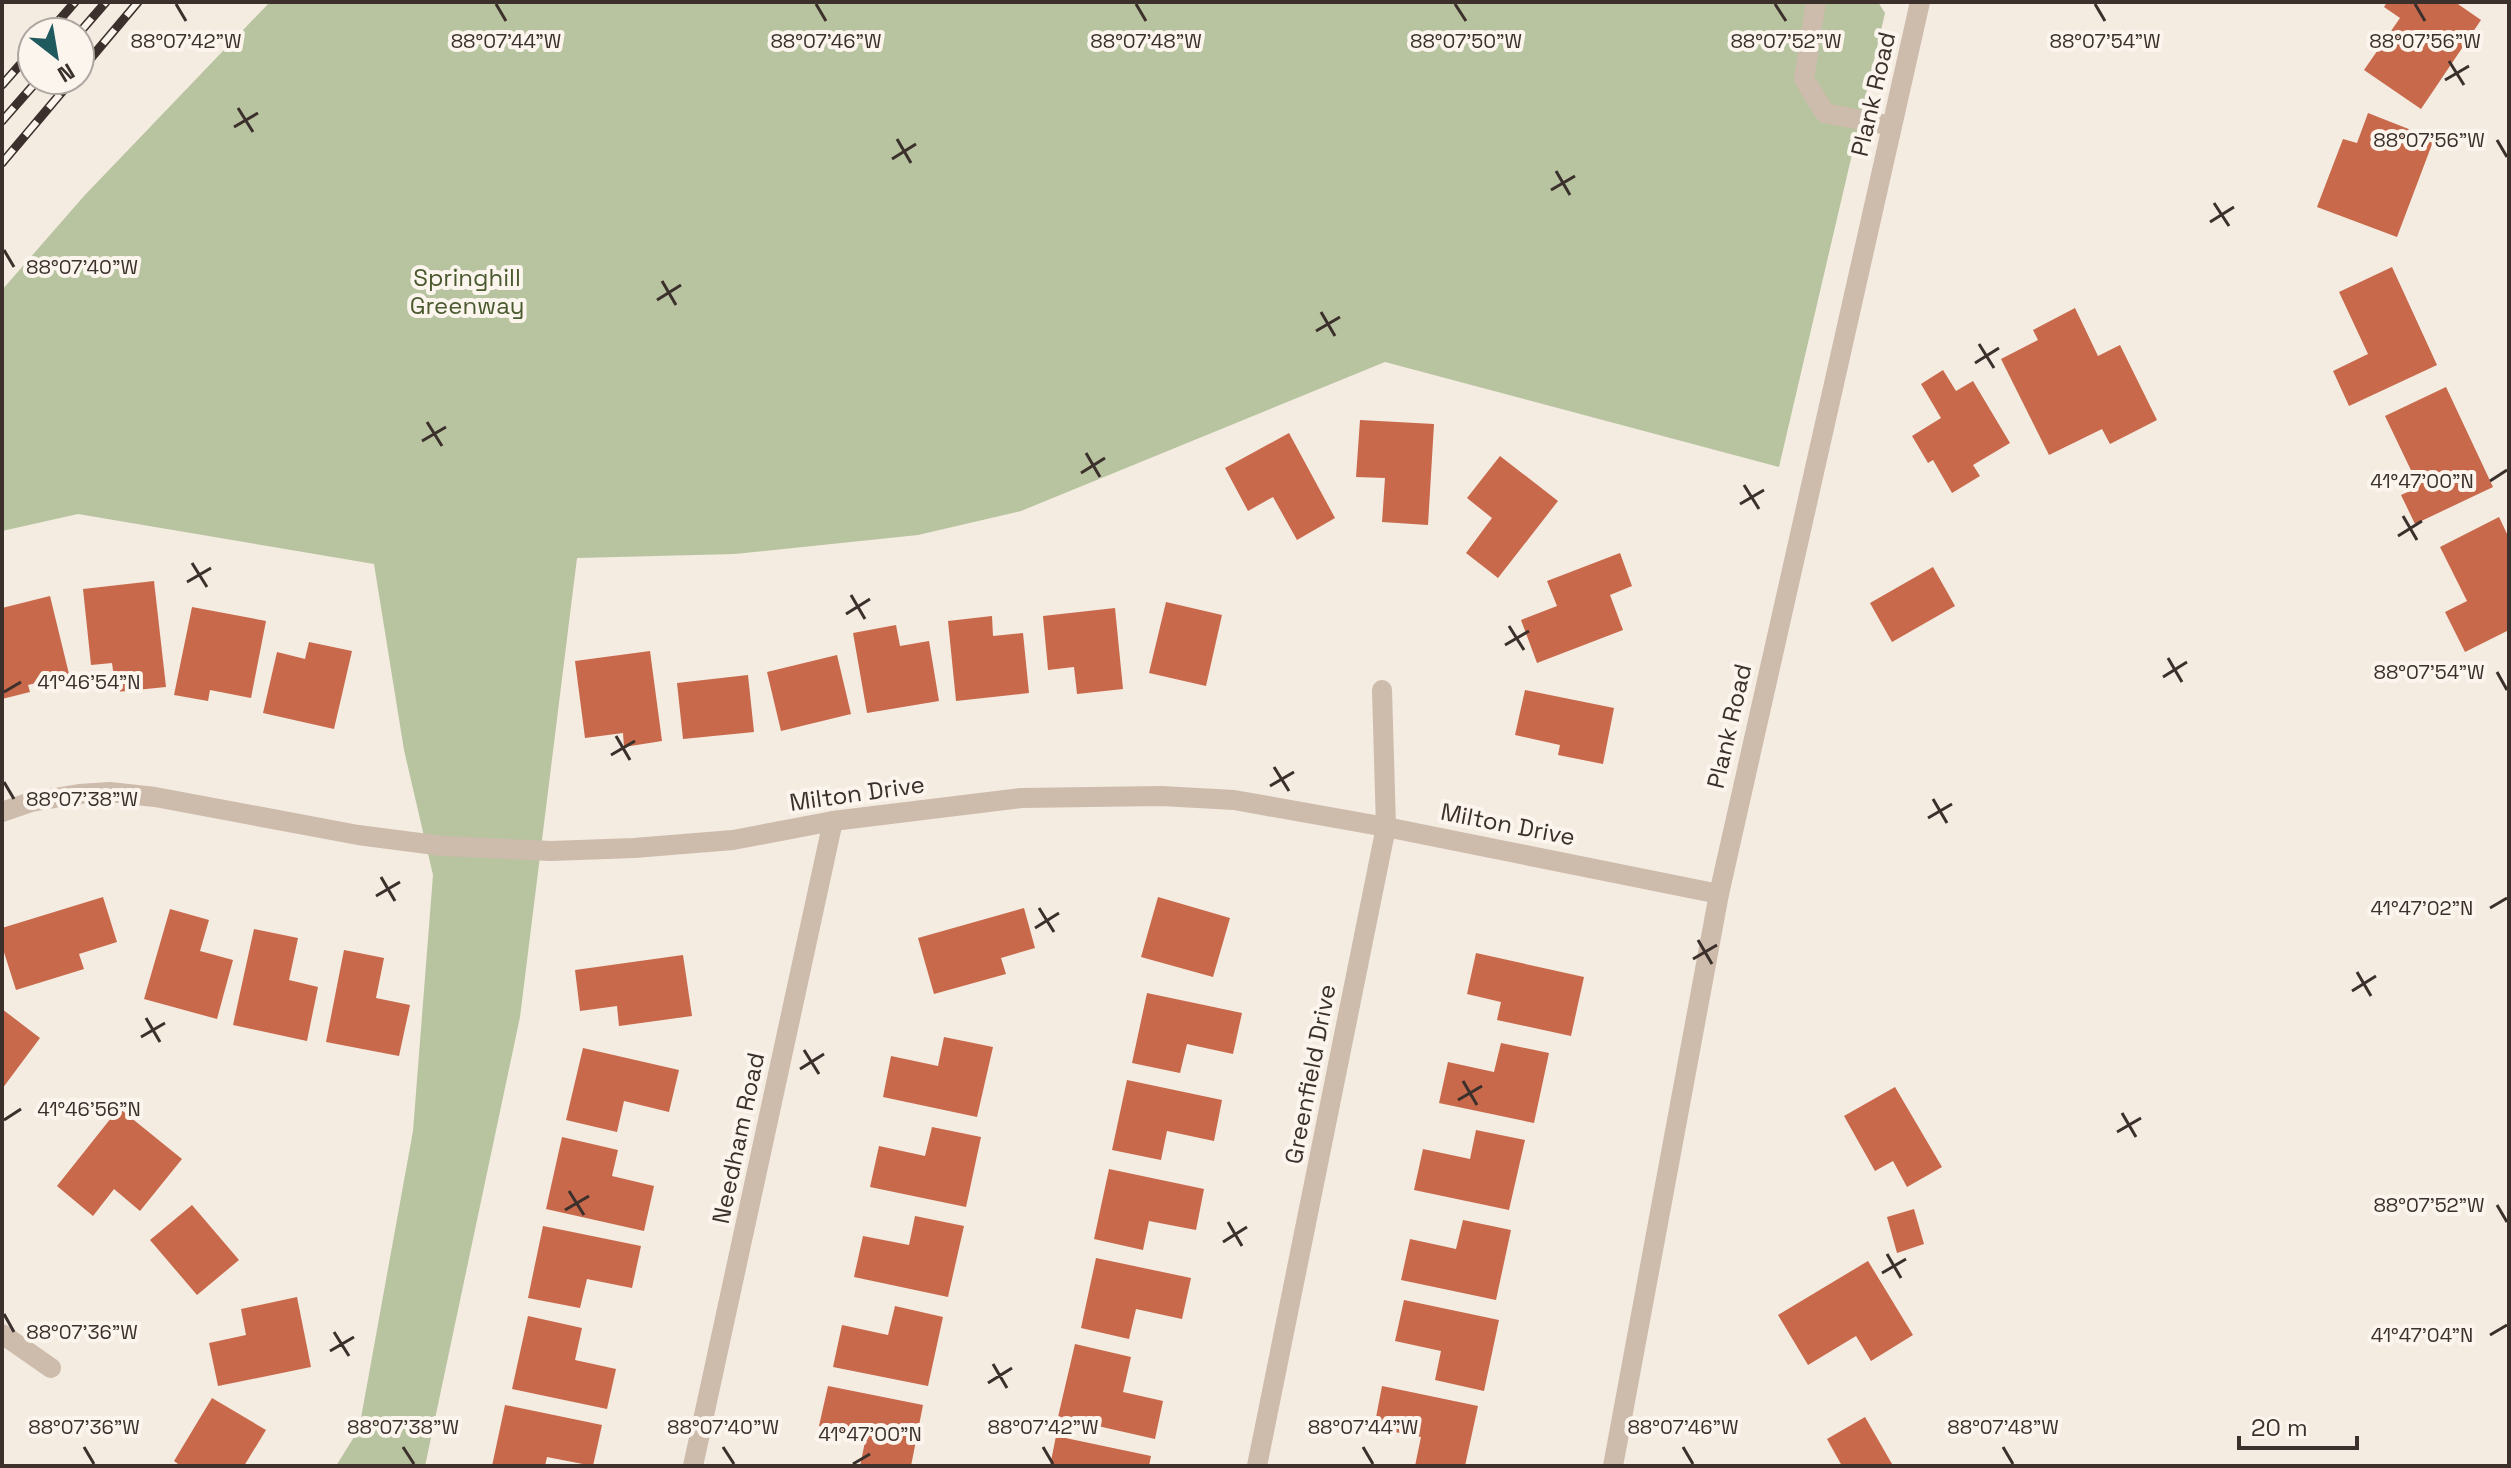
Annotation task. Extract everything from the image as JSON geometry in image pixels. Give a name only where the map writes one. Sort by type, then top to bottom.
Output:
[{"type":"street","points":[[1816,2],[1804,79],[1825,113],[1892,126]]},
{"type":"street","name":"Plank Road","points":[[1613,1466],[1719,894],[1920,2]]},
{"type":"street","name":"Greenfield Drive","points":[[1257,1466],[1386,827],[1382,690]]},
{"type":"street","name":"Milton Drive","points":[[2,812],[43,800],[110,792],[155,797],[358,835],[443,846],[551,851],[733,840],[833,821],[1021,798],[1161,796],[1234,800],[1386,827],[1719,894]]},
{"type":"street","name":"Needham Road","points":[[693,1466],[833,821]]},
{"type":"street","points":[[2,1334],[51,1368]]},
{"type":"green space","name":"Springhill Greenway","points":[[270,2],[1878,2],[1885,13],[1779,467],[1385,362],[1021,511],[918,535],[735,554],[577,558],[520,1017],[425,1466],[336,1466],[359,1429],[413,1131],[433,875],[404,750],[374,564],[78,514],[2,531],[2,290],[84,196]]},
{"type":"building","points":[[2387,2],[2455,2],[2481,20],[2421,109],[2364,70],[2400,18],[2384,7]]},
{"type":"building","points":[[2368,113],[2434,139],[2397,237],[2317,207],[2343,139],[2357,143]]},
{"type":"building","points":[[2392,267],[2437,365],[2349,406],[2333,371],[2368,354],[2339,292]]},
{"type":"building","points":[[2075,308],[2098,356],[2120,345],[2157,420],[2110,444],[2102,429],[2049,455],[2001,359],[2038,340],[2033,330]]},
{"type":"building","points":[[1943,370],[1956,391],[1973,381],[2010,443],[1973,465],[1980,476],[1952,493],[1933,460],[1928,463],[1912,436],[1941,418],[1921,384]]},
{"type":"building","points":[[2446,387],[2493,487],[2415,524],[2401,495],[2419,487],[2385,416]]},
{"type":"building","points":[[1360,420],[1434,424],[1428,525],[1382,522],[1385,478],[1356,477]]},
{"type":"building","points":[[1289,433],[1335,518],[1297,540],[1273,497],[1248,511],[1225,468]]},
{"type":"building","points":[[1500,456],[1558,501],[1498,578],[1466,553],[1492,518],[1467,498]]},
{"type":"building","points":[[2499,517],[2509,538],[2509,630],[2465,652],[2445,612],[2467,601],[2440,547]]},
{"type":"building","points":[[1620,553],[1632,586],[1610,595],[1623,630],[1537,663],[1521,620],[1557,606],[1547,581]]},
{"type":"building","points":[[1933,567],[1955,606],[1892,642],[1870,603]]},
{"type":"building","points":[[154,581],[166,687],[116,692],[112,663],[91,665],[83,589]]},
{"type":"building","points":[[50,596],[69,674],[28,685],[30,692],[2,699],[2,608]]},
{"type":"building","points":[[1166,602],[1222,615],[1206,686],[1149,673]]},
{"type":"building","points":[[192,607],[266,621],[251,698],[210,690],[208,701],[174,695]]},
{"type":"building","points":[[1115,608],[1123,689],[1077,694],[1074,667],[1048,670],[1043,616]]},
{"type":"building","points":[[992,616],[993,636],[1023,633],[1029,693],[956,701],[948,621]]},
{"type":"building","points":[[896,625],[900,646],[929,641],[939,701],[867,713],[853,633]]},
{"type":"building","points":[[309,642],[352,651],[334,729],[263,713],[277,652],[305,659]]},
{"type":"building","points":[[650,651],[662,741],[624,747],[623,733],[585,738],[575,661]]},
{"type":"building","points":[[837,655],[851,714],[781,731],[767,672]]},
{"type":"building","points":[[748,675],[754,732],[683,739],[677,683]]},
{"type":"building","points":[[1525,690],[1614,708],[1603,764],[1558,755],[1560,745],[1515,735]]},
{"type":"building","points":[[103,897],[117,942],[79,954],[84,969],[16,990],[2,946],[2,928]]},
{"type":"building","points":[[1158,897],[1230,918],[1213,977],[1141,957]]},
{"type":"building","points":[[1024,908],[1035,948],[1001,958],[1006,974],[934,994],[918,938]]},
{"type":"building","points":[[170,909],[209,920],[200,951],[233,960],[217,1019],[144,999]]},
{"type":"building","points":[[254,929],[298,938],[289,980],[318,987],[307,1041],[233,1025]]},
{"type":"building","points":[[344,950],[384,958],[376,998],[410,1005],[399,1056],[326,1042]]},
{"type":"building","points":[[1476,953],[1584,977],[1571,1036],[1497,1020],[1501,1002],[1467,994]]},
{"type":"building","points":[[683,955],[692,1016],[619,1026],[617,1006],[580,1011],[575,970]]},
{"type":"building","points":[[1147,993],[1242,1013],[1233,1054],[1187,1044],[1180,1073],[1132,1063]]},
{"type":"building","points":[[2,1009],[40,1038],[2,1089]]},
{"type":"building","points":[[944,1037],[993,1047],[977,1117],[883,1097],[891,1056],[938,1066]]},
{"type":"building","points":[[1501,1043],[1549,1053],[1534,1123],[1439,1103],[1448,1062],[1494,1072]]},
{"type":"building","points":[[583,1048],[679,1070],[669,1112],[624,1101],[617,1132],[566,1120]]},
{"type":"building","points":[[1127,1080],[1222,1100],[1214,1141],[1167,1131],[1161,1160],[1112,1150]]},
{"type":"building","points":[[1895,1087],[1942,1167],[1907,1187],[1893,1161],[1875,1171],[1844,1116]]},
{"type":"building","points":[[119,1108],[182,1159],[140,1211],[114,1189],[93,1216],[57,1186]]},
{"type":"building","points":[[932,1127],[981,1137],[966,1207],[870,1187],[879,1146],[925,1156]]},
{"type":"building","points":[[1476,1130],[1525,1140],[1509,1210],[1414,1190],[1423,1149],[1470,1159]]},
{"type":"building","points":[[562,1137],[618,1150],[612,1176],[654,1186],[644,1231],[546,1209]]},
{"type":"building","points":[[1109,1169],[1204,1189],[1196,1230],[1149,1221],[1143,1250],[1094,1239]]},
{"type":"building","points":[[192,1205],[239,1260],[197,1295],[150,1240]]},
{"type":"building","points":[[1914,1209],[1924,1244],[1897,1253],[1887,1217]]},
{"type":"building","points":[[915,1216],[964,1226],[948,1297],[854,1277],[863,1236],[909,1245]]},
{"type":"building","points":[[1463,1220],[1511,1230],[1496,1300],[1401,1280],[1410,1239],[1456,1249]]},
{"type":"building","points":[[543,1226],[641,1246],[632,1288],[587,1279],[580,1308],[528,1298]]},
{"type":"building","points":[[1096,1258],[1191,1278],[1182,1319],[1136,1309],[1129,1339],[1081,1328]]},
{"type":"building","points":[[1868,1261],[1913,1335],[1871,1361],[1856,1336],[1808,1365],[1778,1315]]},
{"type":"building","points":[[297,1297],[311,1367],[218,1386],[209,1343],[246,1335],[241,1309]]},
{"type":"building","points":[[1404,1300],[1499,1320],[1484,1391],[1435,1380],[1441,1351],[1395,1341]]},
{"type":"building","points":[[895,1306],[943,1317],[928,1386],[833,1367],[842,1325],[888,1335]]},
{"type":"building","points":[[528,1316],[582,1328],[575,1360],[616,1369],[607,1409],[512,1389]]},
{"type":"building","points":[[1075,1344],[1131,1357],[1123,1392],[1163,1401],[1155,1439],[1058,1417]]},
{"type":"building","points":[[828,1386],[923,1405],[911,1466],[860,1466],[866,1437],[819,1426]]},
{"type":"building","points":[[1382,1386],[1478,1406],[1465,1466],[1415,1466],[1421,1437],[1374,1428]]},
{"type":"building","points":[[212,1398],[266,1430],[244,1466],[181,1466],[174,1461]]},
{"type":"building","points":[[505,1405],[602,1425],[593,1466],[547,1457],[545,1466],[492,1466]]},
{"type":"building","points":[[1865,1417],[1892,1464],[1889,1466],[1842,1466],[1827,1439]]},
{"type":"building","points":[[1056,1436],[1151,1456],[1149,1466],[1050,1466]]},
{"type":"railway","points":[[63,16],[75,2]]},
{"type":"railway","points":[[94,16],[106,2]]},
{"type":"railway","points":[[96,52],[138,2]]},
{"type":"railway","points":[[2,85],[16,69]]},
{"type":"railway","points":[[2,121],[24,96]]},
{"type":"railway","points":[[2,163],[59,96]]}]
